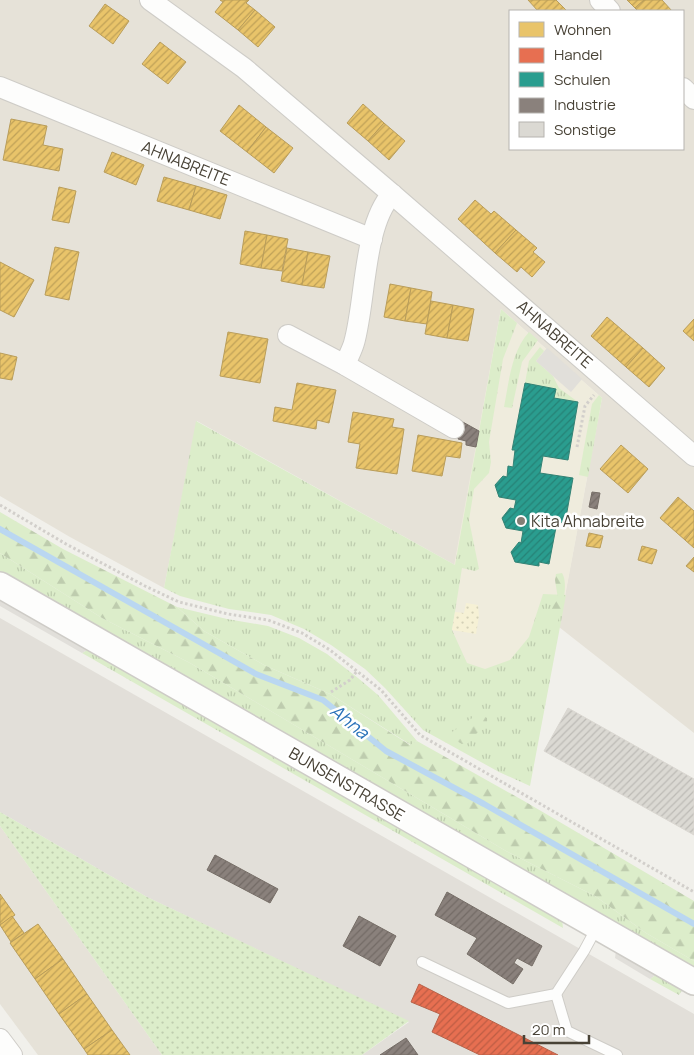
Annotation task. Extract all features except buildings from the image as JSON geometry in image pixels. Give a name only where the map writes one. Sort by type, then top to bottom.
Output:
[{"type":"street","name":"AHNABREITE","points":[[150,0],[244,68],[691,449]]},
{"type":"street","points":[[600,0],[609,10]]},
{"type":"street","name":"AHNABREITE","points":[[0,87],[372,239]]},
{"type":"street","points":[[684,89],[694,100]]},
{"type":"street","points":[[345,364],[354,343],[372,239],[379,213],[384,203],[392,194]]},
{"type":"street","points":[[288,335],[345,364],[454,428]]},
{"type":"street","name":"BUNSENSTRASSE","points":[[0,585],[694,982]]},
{"type":"street","points":[[0,1039],[12,1055]]},
{"type":"lane","points":[[422,962],[508,1003],[556,994],[584,951],[597,926]]},
{"type":"lane","points":[[556,994],[567,1031],[616,1055]]},
{"type":"path","points":[[577,447],[585,406]]},
{"type":"path","points":[[0,505],[66,544],[179,602],[228,614],[268,620],[294,630],[330,650],[381,690],[420,735],[694,892]]},
{"type":"path","points":[[331,692],[350,680],[357,672]]},
{"type":"shaded area","points":[[0,0],[694,0],[694,733],[559,627],[602,398],[501,309],[455,565],[197,421],[164,588],[70,537],[0,496]]},
{"type":"shaded area","name":"Kita Ahnabreite","points":[[501,309],[602,398],[533,768],[425,724]]},
{"type":"shaded area","points":[[547,348],[582,379],[571,392],[536,361]]},
{"type":"shaded area","points":[[0,597],[89,649],[82,653],[0,606]]},
{"type":"shaded area","points":[[0,618],[694,1014],[694,1055],[362,1055],[409,1022],[147,897],[0,812]]},
{"type":"shaded area","points":[[0,826],[162,1055],[38,1055],[0,1004]]},
{"type":"shaded area","points":[[616,950],[657,974],[650,979],[615,958]]},
{"type":"green space","points":[[501,309],[517,323],[503,359],[489,442],[491,462],[489,473],[474,489],[469,520],[479,569],[475,571],[462,568],[452,630],[467,663],[485,669],[510,660],[529,637],[543,594],[566,595],[530,786],[499,772],[423,730],[365,669],[304,629],[271,615],[229,609],[180,596],[164,588],[196,421],[455,565]]},
{"type":"green space","points":[[529,332],[538,340],[522,362],[512,408],[504,407],[514,358]]},
{"type":"green space","points":[[540,347],[544,351],[536,361],[553,376],[559,388],[578,402],[554,398],[556,389],[525,383],[529,361]]},
{"type":"green space","points":[[599,395],[602,398],[588,477],[579,475],[592,404]]},
{"type":"green space","points":[[0,512],[63,549],[177,607],[204,631],[264,665],[330,694],[410,745],[417,741],[524,801],[694,901],[694,961],[646,933],[595,896],[506,851],[190,663],[102,618],[0,553]]},
{"type":"green space","points":[[0,553],[102,618],[190,663],[506,851],[595,896],[646,933],[694,961],[694,970],[0,573]]},
{"type":"green space","points":[[562,573],[565,583],[563,603],[558,621],[551,624],[548,620],[553,605],[558,599],[556,574]]},
{"type":"green space","points":[[177,607],[227,619],[268,626],[299,638],[327,654],[378,695],[417,741],[411,745],[330,694],[264,665],[204,631]]},
{"type":"green space","points":[[89,649],[562,919],[563,928],[82,653]]},
{"type":"green space","points":[[480,714],[487,718],[487,724],[467,744],[462,744],[453,739],[452,732]]},
{"type":"green space","points":[[0,812],[147,897],[409,1021],[362,1055],[162,1055],[0,826]]},
{"type":"green space","points":[[657,974],[683,989],[679,995],[650,979]]},
{"type":"sand","points":[[466,603],[478,605],[479,616],[476,634],[452,630],[455,612],[464,613]]},
{"type":"waterway","name":"Ahna","points":[[0,529],[256,674],[323,700],[386,751],[484,804],[694,924]]},
{"type":"place","name":"Kita Ahnabreite","points":[[521,521]]}]
